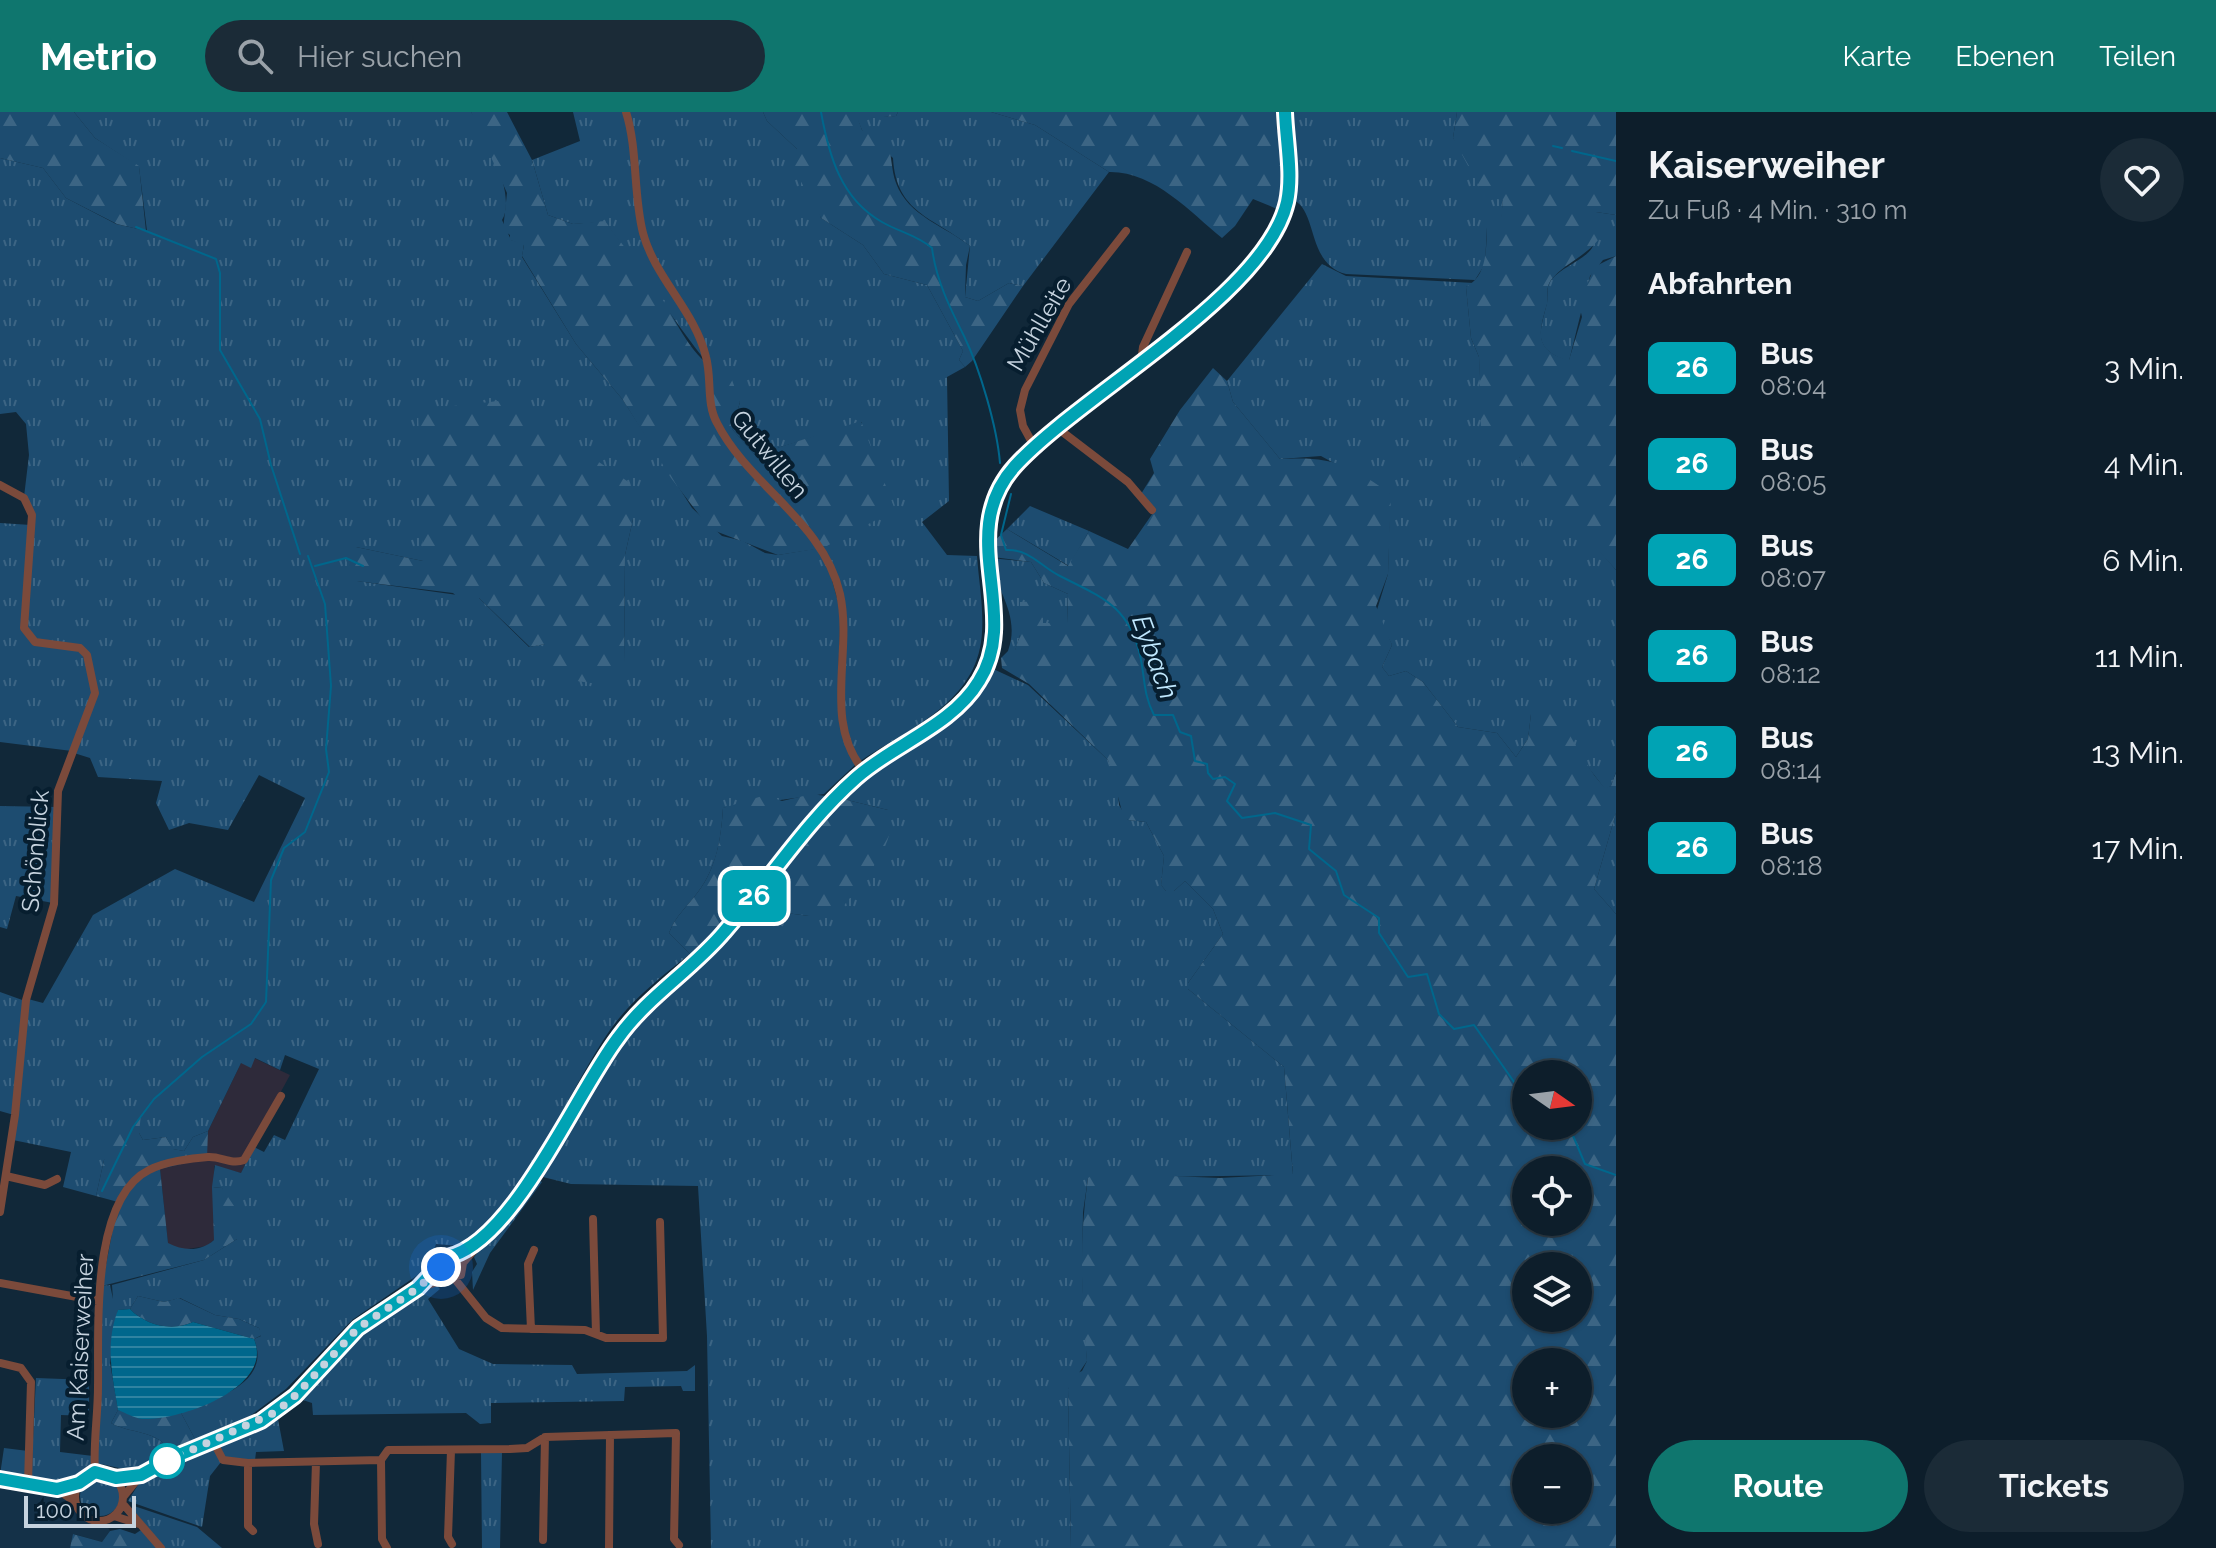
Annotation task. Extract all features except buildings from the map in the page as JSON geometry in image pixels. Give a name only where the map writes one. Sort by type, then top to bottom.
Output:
[{"type":"street","name":"Gutwillen","points":[[626,112],[643,233],[699,337],[706,357],[716,421],[752,471],[807,531],[829,562],[841,596],[842,725],[850,753],[864,771]]},
{"type":"street","points":[[418,1288],[457,1270],[532,1176],[619,1036],[723,934],[833,798],[864,771],[952,712],[980,680],[993,637],[986,540],[991,508],[1007,476],[1034,446],[1195,318],[1259,257],[1283,214],[1288,178],[1285,112]]},
{"type":"street","name":"Mühlleite","points":[[1034,446],[1023,426],[1020,410],[1025,390],[1069,304],[1126,231]]},
{"type":"street","points":[[1141,362],[1143,347],[1187,252]]},
{"type":"street","points":[[1056,427],[1128,482],[1152,510]]},
{"type":"street","name":"Schönblick","points":[[0,485],[24,498],[32,515],[24,628],[35,642],[80,648],[87,655],[95,693],[62,774],[54,904],[26,1000],[6,1176]]},
{"type":"street","name":"Am Kaiserweiher","points":[[95,1472],[99,1301],[106,1238],[120,1202],[137,1178],[149,1170],[211,1156],[237,1163],[244,1160],[281,1096]]},
{"type":"street","points":[[0,1212],[6,1176],[45,1185],[57,1179]]},
{"type":"street","points":[[593,1219],[596,1334]]},
{"type":"street","points":[[57,1489],[79,1483],[95,1472],[116,1478],[141,1475],[261,1421],[295,1396],[358,1328],[418,1288],[441,1267],[447,1257],[468,1292],[493,1324],[502,1328],[585,1330],[606,1338],[663,1338],[660,1222]]},
{"type":"street","points":[[531,1329],[528,1264],[534,1250]]},
{"type":"street","points":[[441,1267],[457,1270]]},
{"type":"street","points":[[0,1283],[99,1301]]},
{"type":"street","points":[[0,1363],[21,1368],[31,1382],[28,1483]]},
{"type":"street","points":[[387,1548],[382,1539],[381,1460],[388,1450],[527,1448],[545,1437],[676,1433],[674,1539],[679,1545]]},
{"type":"street","points":[[609,1548],[610,1435]]},
{"type":"street","points":[[543,1540],[545,1437]]},
{"type":"street","points":[[213,1441],[223,1460],[248,1463],[381,1460]]},
{"type":"street","points":[[451,1450],[448,1537],[452,1544]]},
{"type":"street","points":[[316,1462],[314,1524],[318,1544]]},
{"type":"street","points":[[248,1463],[248,1526],[253,1531]]},
{"type":"street","points":[[114,1516],[141,1475]]},
{"type":"street","points":[[116,1478],[123,1500],[161,1548]]},
{"type":"street","points":[[0,1479],[57,1489],[92,1520],[114,1516],[139,1524]]},
{"type":"street","points":[[75,1502],[79,1483]]},
{"type":"shaded area","points":[[254,1058],[290,1075],[252,1145],[254,1147],[241,1173],[214,1166],[214,1240],[207,1246],[181,1250],[168,1244],[160,1169],[206,1158],[208,1131],[241,1063]]},
{"type":"shaded area","points":[[130,1309],[143,1319],[159,1325],[176,1326],[193,1322],[254,1339],[257,1357],[251,1372],[220,1398],[178,1414],[142,1419],[118,1410],[111,1360],[112,1335],[118,1310]]},
{"type":"shaded area","points":[[0,1482],[56,1491],[73,1503],[84,1520],[106,1524],[110,1531],[102,1542],[74,1534],[70,1548],[0,1548]]},
{"type":"green space","points":[[0,112],[74,112],[95,138],[139,166],[146,231],[117,224],[66,198],[43,168],[0,158]]},
{"type":"green space","points":[[74,112],[471,112],[503,181],[506,209],[502,220],[511,240],[524,244],[522,257],[576,344],[623,400],[692,508],[722,536],[743,541],[765,553],[778,555],[820,548],[838,594],[841,728],[856,764],[824,794],[723,808],[719,841],[710,873],[669,933],[690,954],[618,1019],[544,1145],[507,1201],[462,1246],[436,1244],[428,1268],[352,1320],[286,1389],[250,1416],[195,1439],[180,1411],[222,1396],[247,1379],[255,1368],[258,1355],[254,1339],[261,1336],[259,1328],[239,1319],[215,1315],[180,1298],[164,1302],[138,1296],[130,1309],[118,1310],[110,1363],[118,1410],[111,1423],[156,1438],[169,1449],[133,1471],[96,1463],[102,1286],[110,1285],[113,1299],[112,1285],[204,1260],[237,1239],[222,1188],[212,1187],[215,1165],[241,1173],[254,1147],[264,1152],[274,1135],[285,1140],[319,1069],[285,1055],[280,1070],[255,1058],[251,1068],[241,1063],[208,1131],[193,1137],[184,1151],[172,1149],[166,1137],[143,1140],[139,1133],[104,1160],[96,1196],[63,1187],[71,1152],[13,1140],[28,999],[43,1003],[93,915],[175,869],[254,902],[305,798],[259,775],[228,830],[189,823],[169,830],[156,803],[162,781],[98,777],[90,758],[74,753],[97,694],[80,647],[36,641],[25,627],[33,523],[24,497],[29,455],[26,424],[16,412],[0,414],[0,158],[43,168],[66,198],[116,224],[147,231],[139,167],[95,138]],"holes":[[[633,519],[625,555],[624,663],[545,644],[529,647],[479,598],[357,581],[356,547],[423,561]]]},
{"type":"green space","points":[[471,112],[507,112],[532,160],[548,215],[573,224],[605,221],[654,287],[698,355],[732,380],[740,402],[732,429],[755,455],[861,421],[895,510],[823,548],[778,555],[710,529],[671,478],[623,400],[576,344],[522,256],[524,245],[510,240],[510,235],[503,230],[507,193]]},
{"type":"green space","points":[[573,112],[763,112],[767,121],[797,149],[821,218],[863,245],[884,274],[927,285],[963,351],[959,360],[965,367],[947,377],[949,501],[922,522],[947,555],[977,556],[982,610],[981,642],[975,664],[965,683],[951,699],[916,727],[859,762],[844,725],[845,627],[823,548],[862,422],[755,455],[732,429],[740,402],[687,336],[605,222],[573,224],[548,215],[532,160],[580,141]]},
{"type":"green space","points":[[763,112],[898,112],[896,116],[858,119],[862,130],[887,140],[896,183],[909,204],[970,246],[965,297],[978,301],[1009,283],[1023,286],[965,367],[959,360],[963,351],[927,285],[884,274],[863,245],[821,218],[794,169],[797,149],[767,121]]},
{"type":"green space","points":[[898,112],[991,112],[1035,125],[1109,172],[1023,286],[1009,283],[978,301],[965,297],[970,246],[909,202],[901,191],[893,158],[862,130],[857,118],[896,116]]},
{"type":"green space","points":[[991,112],[1276,112],[1277,131],[1283,132],[1287,178],[1282,211],[1253,199],[1235,226],[1222,238],[1184,205],[1156,186],[1125,173],[1109,172],[1035,125]]},
{"type":"green space","points":[[1287,112],[1457,112],[1453,138],[1503,200],[1501,227],[1487,227],[1485,264],[1475,280],[1346,274],[1333,268],[1318,248],[1305,212],[1290,199]]},
{"type":"green space","points":[[1457,112],[1616,112],[1616,215],[1596,212],[1598,240],[1551,280],[1541,331],[1544,345],[1549,351],[1569,360],[1582,317],[1577,295],[1586,288],[1594,267],[1616,256],[1616,570],[1526,471],[1519,457],[1508,461],[1489,456],[1481,432],[1479,357],[1471,338],[1466,287],[1482,268],[1487,226],[1500,226],[1503,200],[1485,197],[1453,138]]},
{"type":"green space","points":[[1596,212],[1616,215],[1616,256],[1603,260],[1590,276],[1569,361],[1543,345],[1541,331],[1548,288],[1556,275],[1592,248]]},
{"type":"green space","points":[[1322,264],[1346,276],[1474,283],[1466,287],[1471,338],[1479,357],[1481,397],[1519,457],[1616,570],[1616,772],[1611,786],[1605,789],[1581,758],[1531,714],[1528,739],[1516,757],[1497,733],[1458,727],[1423,682],[1406,671],[1389,676],[1382,667],[1392,645],[1376,613],[1388,574],[1390,494],[1321,456],[1280,459],[1233,402],[1227,381]]},
{"type":"green space","points":[[1213,368],[1227,381],[1233,402],[1280,459],[1314,459],[1339,464],[1363,475],[1391,494],[1388,574],[1376,606],[1392,645],[1382,667],[1389,676],[1406,671],[1423,682],[1458,727],[1497,733],[1516,757],[1528,739],[1531,714],[1553,712],[1605,788],[1611,786],[1616,772],[1616,813],[1594,889],[1616,914],[1616,1548],[1071,1548],[1068,1389],[1073,1375],[1082,1371],[1087,1361],[1082,1269],[1088,1178],[1096,1173],[1220,1178],[1293,1174],[1284,1067],[1188,989],[1188,983],[1223,934],[1213,909],[1185,881],[1174,891],[1166,891],[1161,885],[1164,856],[1146,822],[1128,820],[1123,815],[1108,760],[1029,684],[1002,668],[1001,658],[1008,651],[1015,650],[1020,635],[1020,602],[1040,601],[1043,623],[1067,623],[1068,594],[1044,583],[1031,562],[993,557],[992,543],[1007,529],[1068,566],[1089,531],[1128,549],[1155,510],[1141,494],[1154,473],[1150,459],[1180,410]]},
{"type":"green space","points":[[507,400],[630,483],[633,519],[625,555],[624,663],[611,686],[550,677],[545,644],[530,647],[479,598],[471,609],[453,593],[356,581],[346,560],[356,547],[423,561],[418,410]]},
{"type":"green space","points":[[1030,506],[1089,531],[1069,566],[1007,529]]},
{"type":"green space","points":[[0,523],[31,525],[27,636],[79,650],[88,661],[92,673],[91,700],[72,751],[0,742]]},
{"type":"green space","points":[[983,550],[987,633],[982,662],[971,685],[954,705],[931,723],[863,768],[860,764],[937,715],[968,683],[978,664],[984,641],[985,609],[979,554]]},
{"type":"green space","points":[[990,558],[1031,562],[1044,583],[1068,594],[1067,623],[1043,623],[1020,635],[1015,651],[1008,651],[1012,626],[1010,614]]},
{"type":"green space","points":[[989,667],[1028,685],[1108,760],[1117,784],[1119,805],[1128,820],[1146,822],[1164,856],[1161,885],[1166,891],[1174,891],[1185,881],[1213,909],[1223,934],[1188,983],[1188,989],[1284,1067],[1293,1175],[1088,1178],[1083,1212],[1082,1278],[1087,1361],[1068,1389],[1071,1548],[711,1548],[707,1336],[698,1186],[571,1184],[535,1175],[620,1038],[725,937],[750,908],[809,916],[888,810],[839,798],[943,722],[978,687]]},
{"type":"green space","points":[[812,794],[832,797],[720,932],[694,958],[669,933],[710,872],[719,841],[723,808],[766,795],[782,801]]},
{"type":"green space","points":[[839,798],[888,810],[891,822],[884,849],[876,864],[839,912],[809,916],[750,908]]},
{"type":"green space","points":[[0,806],[57,807],[53,903],[16,896],[7,929],[0,927]]},
{"type":"green space","points":[[1616,813],[1616,914],[1594,889]]},
{"type":"green space","points":[[691,955],[694,958],[616,1034],[530,1174],[527,1172],[613,1029]]},
{"type":"green space","points":[[0,992],[25,1001],[14,1115],[0,1111]]},
{"type":"green space","points":[[125,1114],[141,1114],[139,1133],[143,1140],[166,1137],[173,1149],[184,1151],[193,1137],[208,1131],[207,1158],[160,1169],[168,1243],[192,1249],[214,1240],[212,1187],[222,1188],[236,1209],[237,1239],[204,1260],[102,1286],[118,1202],[96,1196],[104,1160]]},
{"type":"green space","points":[[534,1178],[542,1182],[490,1253],[473,1290],[472,1272],[477,1264],[474,1257]]},
{"type":"green space","points":[[436,1285],[440,1289],[428,1299],[459,1349],[493,1364],[572,1365],[577,1374],[687,1371],[695,1365],[695,1391],[683,1391],[681,1386],[625,1387],[624,1401],[491,1403],[491,1423],[480,1424],[466,1413],[313,1415],[312,1403],[297,1398],[344,1348],[377,1319]]},
{"type":"green space","points":[[138,1296],[164,1302],[179,1298],[215,1315],[239,1319],[259,1328],[262,1335],[254,1339],[193,1322],[176,1326],[151,1323],[130,1309]]},
{"type":"green space","points":[[36,1378],[89,1380],[89,1416],[61,1415],[60,1452],[93,1456],[93,1463],[65,1484],[31,1481]]},
{"type":"green space","points":[[118,1410],[156,1418],[180,1411],[195,1439],[169,1449],[156,1438],[111,1423]]},
{"type":"green space","points":[[277,1414],[284,1451],[256,1452],[255,1460],[224,1457],[217,1442]]},
{"type":"green space","points":[[213,1444],[221,1462],[210,1476],[202,1527],[128,1501],[143,1477]]},
{"type":"green space","points":[[4,1448],[28,1451],[26,1480],[0,1475]]},
{"type":"green space","points":[[481,1452],[502,1452],[500,1548],[482,1548]]},
{"type":"green space","points":[[100,1476],[114,1482],[120,1496],[114,1510],[100,1516],[86,1510],[80,1496],[86,1482]]},
{"type":"green space","points":[[134,1506],[197,1527],[222,1548],[165,1548],[133,1510]]},
{"type":"green space","points":[[120,1529],[135,1534],[141,1530],[158,1548],[70,1548],[73,1534],[102,1542],[110,1531]]},
{"type":"waterway","name":"Eybach","points":[[821,112],[833,160],[856,201],[882,222],[932,248],[944,294],[982,381],[1000,463]]},
{"type":"waterway","points":[[1553,146],[1562,148]]},
{"type":"waterway","points":[[1572,151],[1616,161]]},
{"type":"waterway","points":[[136,227],[216,259],[220,273],[220,350],[260,419],[271,465],[300,554]]},
{"type":"waterway","name":"Eybach","points":[[1011,494],[1001,535],[1006,550],[1028,555],[1100,597],[1120,614],[1135,638],[1146,693],[1154,715],[1173,715],[1180,732],[1191,736],[1195,761],[1207,764],[1208,773],[1213,779],[1225,777],[1235,784],[1227,801],[1242,818],[1275,813],[1311,825],[1309,849],[1336,871],[1344,895],[1379,918],[1379,933],[1408,977],[1427,974],[1439,1014],[1454,1029],[1474,1025],[1512,1079]]},
{"type":"waterway","points":[[102,1191],[133,1127],[154,1099],[202,1057],[251,1024],[266,1002],[271,880],[284,848],[305,832],[329,772],[326,749],[331,686],[325,604],[308,556]]},
{"type":"waterway","points":[[315,566],[346,558],[363,566]]},
{"type":"waterway","name":"Eybach","points":[[1575,1140],[1585,1164],[1616,1175]]},
{"type":"bus line","name":"26","points":[[0,1479],[57,1489],[79,1483],[95,1472],[116,1478],[141,1475],[174,1457],[261,1421],[295,1396],[358,1328],[418,1288],[441,1267],[447,1257],[458,1257],[481,1241],[532,1176],[596,1070],[638,1014],[723,934],[833,798],[864,771],[952,712],[980,680],[992,646],[994,627],[986,540],[987,523],[997,492],[1034,446],[1195,318],[1259,257],[1283,214],[1287,200],[1285,112]]},
{"type":"route","points":[[167,1461],[276,1412],[297,1394],[358,1328],[418,1288],[441,1267]]}]
